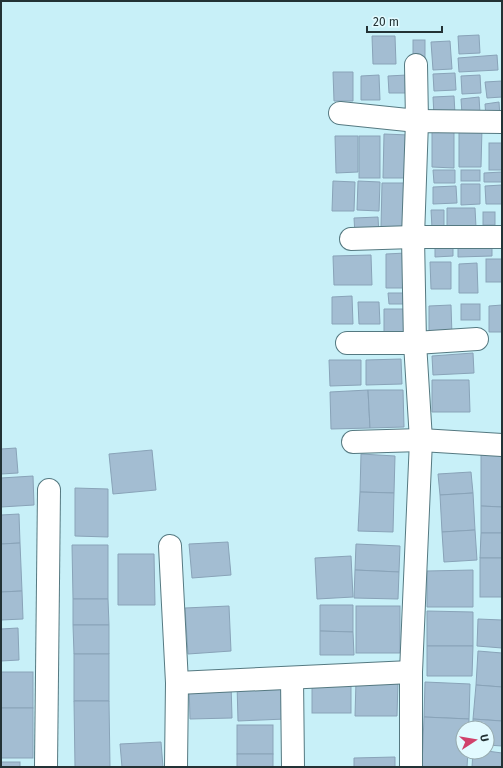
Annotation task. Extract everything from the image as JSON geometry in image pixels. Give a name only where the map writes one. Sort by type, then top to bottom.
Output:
[{"type":"street","points":[[411,767],[411,672],[421,440],[415,343],[413,237],[417,121],[416,66]]},
{"type":"street","points":[[340,113],[417,121],[502,122]]},
{"type":"street","points":[[351,240],[413,237],[502,237]]},
{"type":"street","points":[[347,343],[415,343],[477,339]]},
{"type":"street","points":[[353,442],[421,440],[502,445]]},
{"type":"street","points":[[46,767],[49,490]]},
{"type":"street","points":[[170,546],[177,682],[176,767]]},
{"type":"street","points":[[177,682],[411,672]]},
{"type":"street","points":[[292,678],[293,767]]},
{"type":"building","points":[[479,35],[480,53],[459,54],[458,36]]},
{"type":"building","points":[[372,36],[395,36],[396,64],[373,64]]},
{"type":"building","points":[[413,40],[425,40],[425,59],[413,59]]},
{"type":"building","points":[[450,41],[452,69],[433,70],[431,42]]},
{"type":"building","points":[[497,55],[498,70],[459,72],[458,58]]},
{"type":"building","points":[[333,72],[353,72],[353,101],[334,101]]},
{"type":"building","points":[[455,73],[456,90],[434,91],[433,74]]},
{"type":"building","points":[[379,75],[380,100],[361,100],[361,76]]},
{"type":"building","points":[[407,75],[408,93],[389,93],[388,76]]},
{"type":"building","points":[[480,75],[481,93],[462,94],[461,76]]},
{"type":"building","points":[[502,81],[502,97],[487,98],[485,82]]},
{"type":"building","points":[[454,96],[455,114],[434,116],[433,97]]},
{"type":"building","points":[[479,97],[480,113],[462,114],[461,99]]},
{"type":"building","points":[[499,102],[500,117],[486,118],[485,104]]},
{"type":"building","points":[[459,128],[482,128],[481,167],[459,167]]},
{"type":"building","points":[[454,131],[454,168],[432,167],[432,132]]},
{"type":"building","points":[[384,134],[409,135],[408,178],[383,178]]},
{"type":"building","points":[[335,136],[358,136],[358,172],[336,173]]},
{"type":"building","points":[[359,136],[380,136],[380,178],[359,178]]},
{"type":"building","points":[[489,143],[502,143],[502,170],[489,170]]},
{"type":"building","points":[[433,170],[455,170],[455,183],[434,183]]},
{"type":"building","points":[[461,170],[480,170],[480,181],[461,181]]},
{"type":"building","points":[[502,172],[502,182],[484,182],[484,173]]},
{"type":"building","points":[[333,181],[355,182],[354,211],[332,211]]},
{"type":"building","points":[[358,181],[380,182],[379,211],[357,210]]},
{"type":"building","points":[[382,183],[410,183],[409,228],[381,227]]},
{"type":"building","points":[[461,184],[480,184],[480,204],[461,205]]},
{"type":"building","points":[[502,185],[502,204],[486,204],[485,186]]},
{"type":"building","points":[[456,186],[457,203],[433,204],[433,187]]},
{"type":"building","points":[[447,208],[475,208],[476,227],[447,228]]},
{"type":"building","points":[[431,210],[444,210],[444,227],[432,228]]},
{"type":"building","points":[[483,212],[495,212],[495,225],[483,225]]},
{"type":"building","points":[[378,217],[379,235],[355,235],[354,218]]},
{"type":"building","points":[[492,244],[492,256],[458,257],[458,245]]},
{"type":"building","points":[[453,245],[453,256],[435,257],[435,246]]},
{"type":"building","points":[[406,253],[407,288],[386,288],[386,254]]},
{"type":"building","points":[[371,255],[372,285],[334,285],[333,256]]},
{"type":"building","points":[[486,259],[502,259],[502,282],[486,282]]},
{"type":"building","points":[[430,262],[451,262],[451,289],[431,289]]},
{"type":"building","points":[[477,263],[478,293],[459,293],[459,264]]},
{"type":"building","points":[[388,293],[405,293],[405,304],[389,304]]},
{"type":"building","points":[[352,296],[353,324],[332,324],[332,297]]},
{"type":"building","points":[[358,302],[379,302],[380,324],[359,324]]},
{"type":"building","points":[[461,304],[480,304],[480,320],[461,320]]},
{"type":"building","points":[[451,305],[452,336],[429,337],[429,306]]},
{"type":"building","points":[[502,305],[502,332],[489,332],[489,306]]},
{"type":"building","points":[[384,309],[404,309],[404,334],[384,335]]},
{"type":"building","points":[[473,353],[474,373],[433,375],[432,356]]},
{"type":"building","points":[[401,359],[402,384],[366,385],[366,360]]},
{"type":"building","points":[[329,360],[361,360],[361,385],[330,386]]},
{"type":"building","points":[[432,380],[469,380],[470,412],[432,412]]},
{"type":"building","points":[[368,390],[370,428],[331,429],[330,392]]},
{"type":"building","points":[[368,390],[403,390],[404,427],[370,428]]},
{"type":"building","points":[[16,448],[18,473],[1,474],[1,449]]},
{"type":"building","points":[[152,450],[156,490],[113,494],[109,454]]},
{"type":"building","points":[[481,450],[502,450],[502,507],[481,506]]},
{"type":"building","points":[[361,454],[395,456],[394,493],[360,492]]},
{"type":"building","points":[[471,472],[473,493],[440,495],[438,474]]},
{"type":"building","points":[[33,476],[34,505],[1,507],[1,478]]},
{"type":"building","points":[[75,488],[108,489],[108,537],[75,536]]},
{"type":"building","points":[[360,492],[394,493],[393,532],[358,531]]},
{"type":"building","points":[[473,493],[475,530],[442,532],[440,495]]},
{"type":"building","points":[[481,506],[502,507],[502,533],[481,533]]},
{"type":"building","points":[[19,514],[20,543],[1,544],[1,515]]},
{"type":"building","points":[[475,530],[477,560],[444,562],[442,532]]},
{"type":"building","points":[[481,533],[502,533],[502,558],[480,558]]},
{"type":"building","points":[[228,542],[231,575],[192,578],[189,544]]},
{"type":"building","points":[[20,543],[22,591],[1,592],[1,544]]},
{"type":"building","points":[[356,544],[400,546],[399,572],[355,570]]},
{"type":"building","points":[[72,545],[108,545],[108,599],[73,599]]},
{"type":"building","points":[[118,554],[154,554],[155,605],[118,605]]},
{"type":"building","points":[[351,556],[353,597],[317,599],[315,558]]},
{"type":"building","points":[[480,558],[502,558],[502,597],[480,597]]},
{"type":"building","points":[[355,570],[399,572],[398,599],[354,598]]},
{"type":"building","points":[[473,570],[473,607],[427,607],[427,571]]},
{"type":"building","points":[[22,591],[23,619],[1,620],[1,592]]},
{"type":"building","points":[[73,599],[108,599],[109,625],[73,625]]},
{"type":"building","points":[[320,605],[353,605],[353,632],[320,631]]},
{"type":"building","points":[[229,606],[231,651],[188,654],[185,608]]},
{"type":"building","points":[[356,606],[400,606],[400,653],[356,653]]},
{"type":"building","points":[[427,611],[473,612],[473,646],[427,646]]},
{"type":"building","points":[[478,619],[502,620],[502,648],[477,646]]},
{"type":"building","points":[[73,625],[109,625],[109,654],[74,654]]},
{"type":"building","points":[[18,628],[19,660],[1,661],[1,629]]},
{"type":"building","points":[[320,631],[353,632],[354,655],[320,655]]},
{"type":"building","points":[[427,646],[473,646],[472,676],[427,676]]},
{"type":"building","points":[[478,651],[502,653],[502,687],[476,685]]},
{"type":"building","points":[[74,654],[109,654],[109,701],[74,701]]},
{"type":"building","points":[[1,672],[33,672],[33,708],[1,708]]},
{"type":"building","points":[[356,681],[398,681],[397,716],[355,716]]},
{"type":"building","points":[[283,682],[285,719],[238,721],[237,684]]},
{"type":"building","points":[[425,682],[470,684],[469,719],[424,717]]},
{"type":"building","points":[[231,683],[232,718],[190,719],[189,684]]},
{"type":"building","points":[[312,685],[351,685],[351,713],[312,713]]},
{"type":"building","points":[[476,685],[502,687],[502,721],[473,719]]},
{"type":"building","points":[[74,701],[109,701],[110,767],[75,767]]},
{"type":"building","points":[[1,708],[33,708],[33,758],[1,758]]},
{"type":"building","points":[[424,717],[469,719],[455,720],[455,760],[467,760],[467,767],[422,767]]},
{"type":"building","points":[[495,721],[502,721],[502,746],[495,746]]},
{"type":"building","points":[[237,725],[273,725],[273,754],[237,754]]},
{"type":"building","points":[[161,742],[163,767],[122,767],[120,744]]},
{"type":"building","points":[[495,752],[502,753],[502,767],[472,767],[472,760],[495,760]]},
{"type":"building","points":[[237,754],[273,754],[273,767],[237,767]]},
{"type":"building","points":[[395,757],[395,767],[354,767],[354,758]]},
{"type":"building","points":[[1,762],[20,762],[20,767],[1,767]]}]
